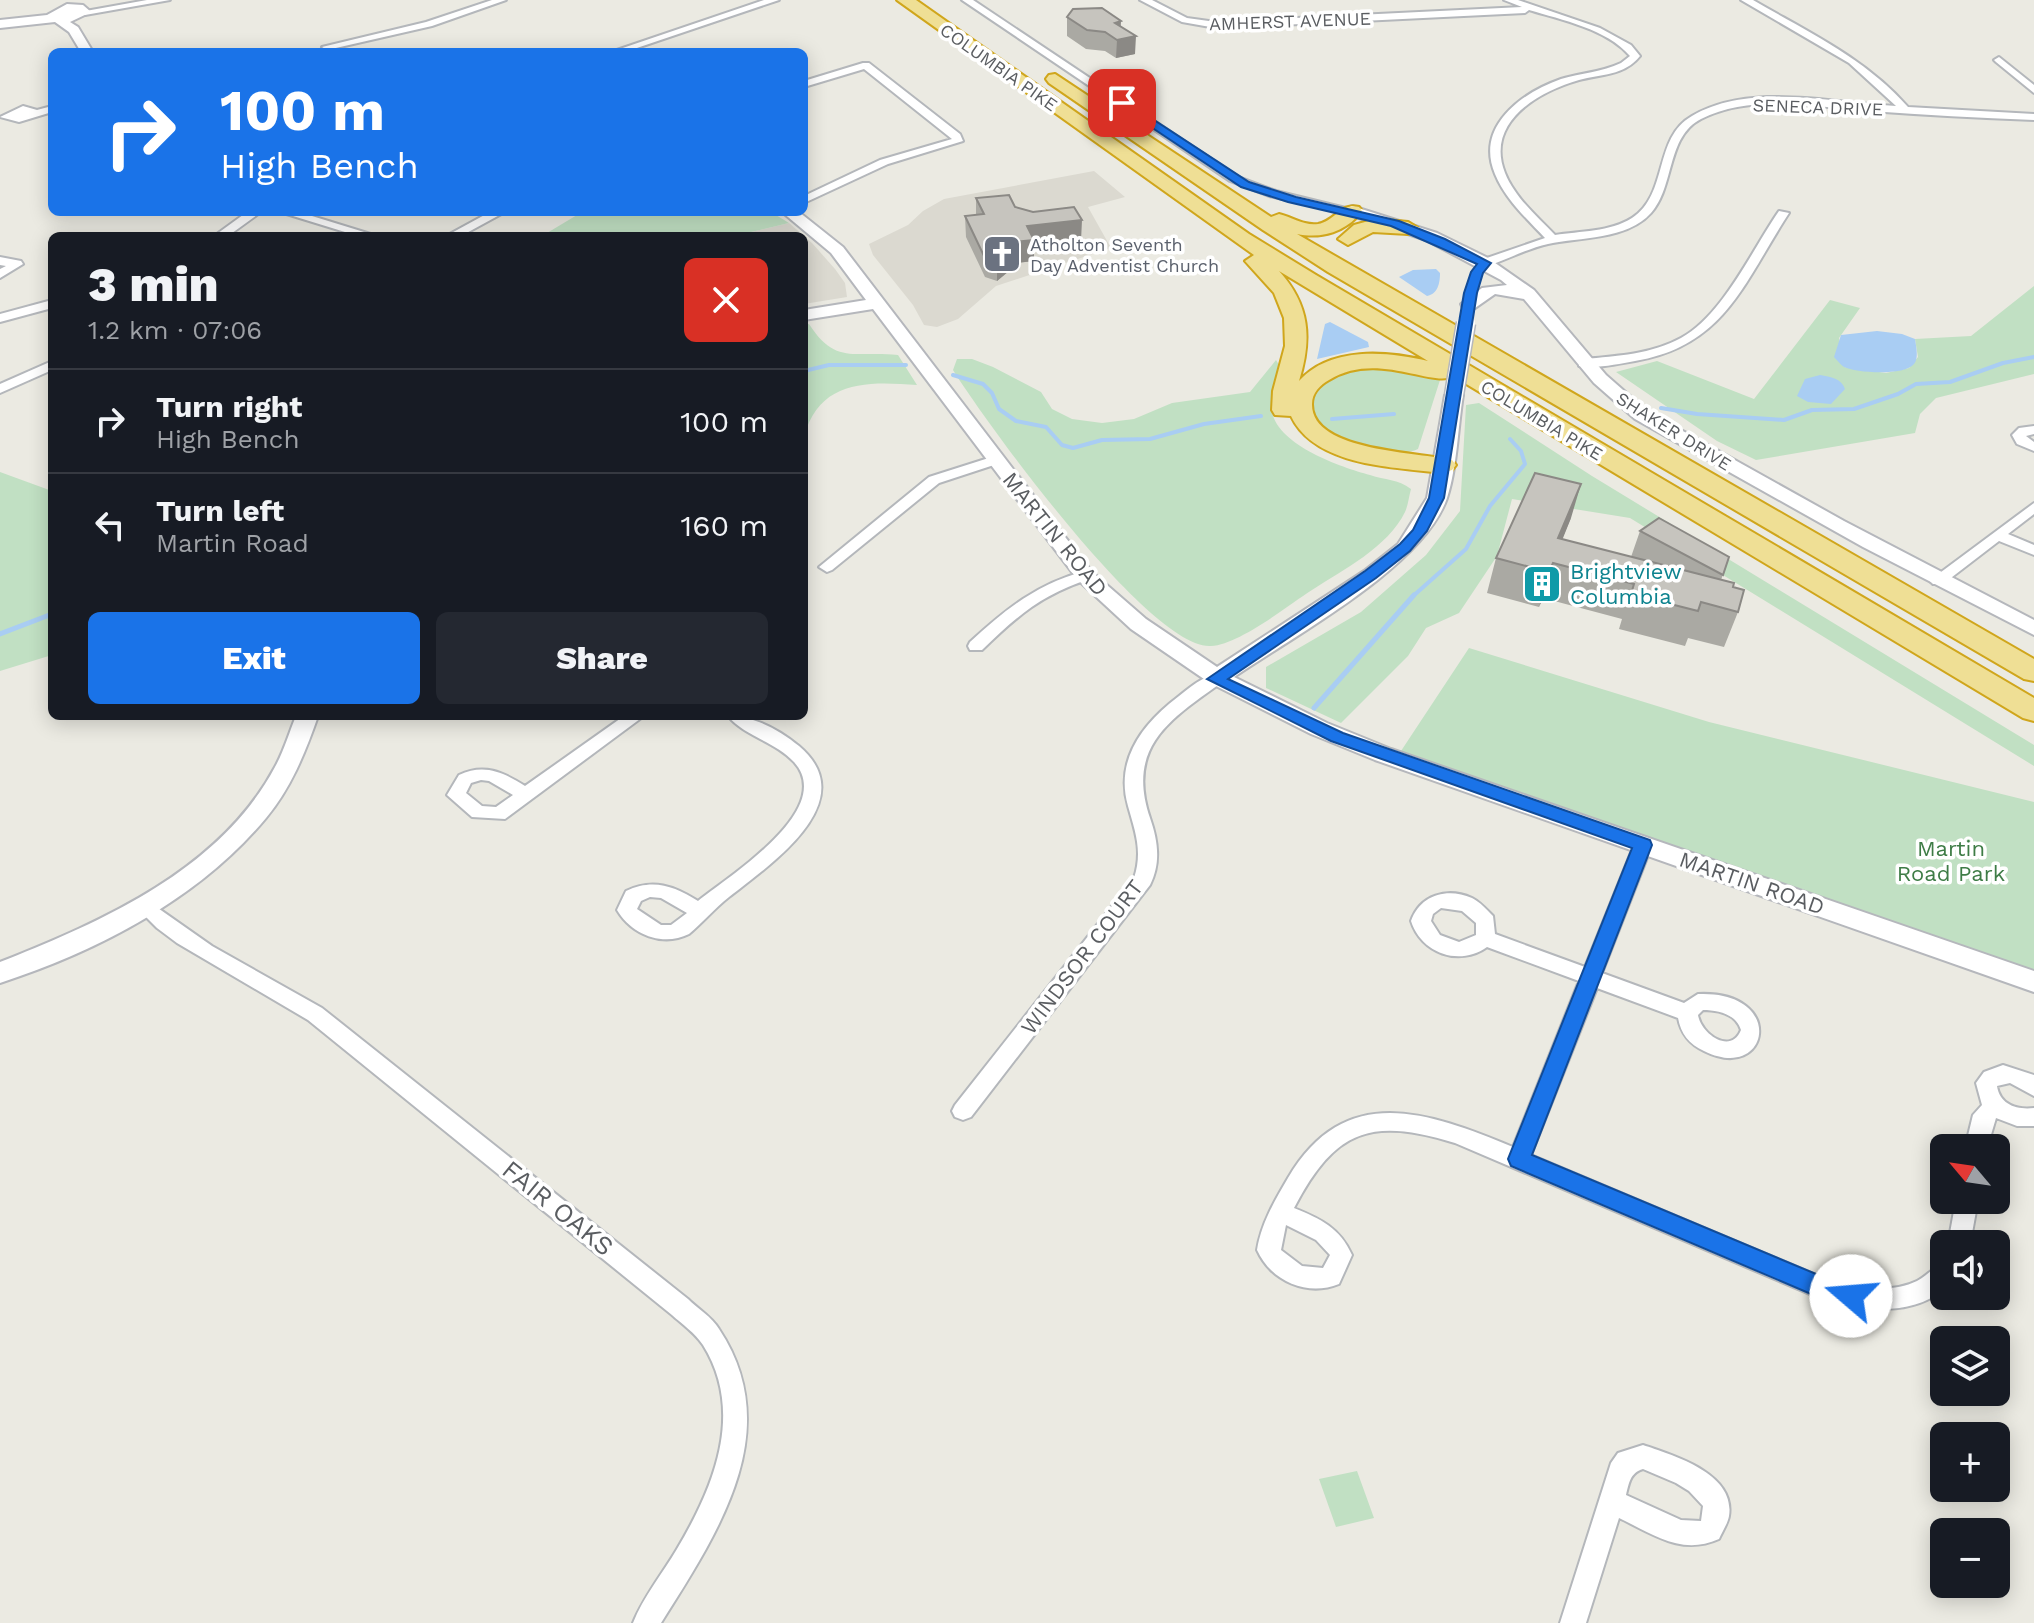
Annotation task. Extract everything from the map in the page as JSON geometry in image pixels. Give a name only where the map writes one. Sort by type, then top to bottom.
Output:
[{"type":"highway","name":"COLUMBIA PIKE","points":[[905,0],[1139,166],[1308,280],[2034,711]]},
{"type":"highway","name":"COLUMBIA PIKE","points":[[960,4],[1198,178],[1270,226],[1417,315],[2032,670]]},
{"type":"highway","points":[[1139,166],[1266,269],[1287,294],[1296,316],[1298,343],[1283,401],[1284,410],[1295,428],[1315,444],[1358,462],[1442,470]]},
{"type":"highway","points":[[1198,178],[1286,224],[1304,230],[1330,228],[1356,212]]},
{"type":"highway","points":[[1356,212],[1348,239],[1348,255],[1356,266],[1417,315]]},
{"type":"highway","points":[[1348,239],[1358,229],[1372,225],[1408,228]]},
{"type":"highway","points":[[1442,470],[1338,445],[1318,433],[1303,418],[1299,394],[1319,374],[1340,366],[1370,360],[1403,363],[1445,374],[1598,452]]},
{"type":"highway","points":[[1847,600],[2034,718]]},
{"type":"street","points":[[0,24],[55,10],[78,17],[162,0]]},
{"type":"street","points":[[327,47],[429,24],[501,0]]},
{"type":"street","points":[[736,0],[751,5]]},
{"type":"street","points":[[627,48],[751,5],[774,0]]},
{"type":"street","name":"AMHERST AVENUE","points":[[1145,0],[1185,20],[1216,25],[1536,10]]},
{"type":"street","points":[[1509,0],[1615,39],[1631,49],[1635,56],[1626,65],[1537,93],[1508,117],[1498,133],[1494,153],[1500,175],[1553,240]]},
{"type":"street","points":[[1746,0],[1868,72],[1889,89],[1905,110]]},
{"type":"street","name":"SHAKER DRIVE","points":[[960,4],[1234,179],[1273,194],[1356,212],[1408,228],[1478,273],[1531,297],[1584,363],[1626,404],[1667,431],[1938,581],[2034,628]]},
{"type":"street","points":[[55,10],[78,17]]},
{"type":"street","points":[[78,17],[86,48]]},
{"type":"street","points":[[1999,60],[2034,90]]},
{"type":"street","points":[[808,83],[866,65],[956,136],[958,141],[884,162],[808,198]]},
{"type":"street","name":"SENECA DRIVE","points":[[1478,273],[1553,240],[1626,224],[1646,212],[1658,194],[1675,137],[1685,125],[1703,114],[1734,106],[1770,103],[2034,117]]},
{"type":"street","points":[[34,113],[48,110]]},
{"type":"street","points":[[1584,363],[1651,354],[1697,334],[1714,315],[1783,213]]},
{"type":"street","points":[[226,232],[249,216]]},
{"type":"street","points":[[301,216],[358,232]]},
{"type":"street","points":[[328,223],[341,216]]},
{"type":"street","points":[[460,232],[491,216]]},
{"type":"street","name":"MARTIN ROAD","points":[[795,216],[837,250],[1085,576],[1130,619],[1215,679],[1337,737],[2034,982]]},
{"type":"street","points":[[0,261],[17,264],[0,274]]},
{"type":"street","points":[[1215,679],[1371,575],[1405,548],[1428,517],[1437,498],[1469,304],[1478,273]]},
{"type":"street","points":[[1469,304],[1482,292],[1493,288],[1531,297]]},
{"type":"street","points":[[808,314],[877,303]]},
{"type":"street","points":[[0,318],[48,305]]},
{"type":"street","points":[[0,389],[48,366]]},
{"type":"street","points":[[2034,430],[2019,435],[2022,441],[2034,447]]},
{"type":"street","points":[[827,567],[934,480],[995,460]]},
{"type":"street","points":[[1938,581],[2034,507]]},
{"type":"street","points":[[1998,535],[2034,550]]},
{"type":"street","points":[[976,646],[1030,597],[1054,585],[1085,576]]},
{"type":"street","name":"WINDSOR COURT","points":[[963,1111],[1143,880],[1150,847],[1133,789],[1133,772],[1139,748],[1169,711],[1215,679]]},
{"type":"street","points":[[0,973],[104,929],[145,906],[212,859],[260,809],[286,770],[305,720]]},
{"type":"street","points":[[524,794],[630,720]]},
{"type":"street","points":[[699,911],[789,834],[807,811],[812,799],[812,777],[798,755],[742,720]]},
{"type":"street","points":[[1519,1159],[1643,845]]},
{"type":"street","name":"FAIR OAKS","points":[[145,906],[183,940],[280,990],[315,1014],[680,1307],[710,1336],[726,1364],[735,1391],[732,1459],[723,1491],[703,1530],[646,1623]]},
{"type":"street","points":[[1485,938],[1687,1013]]},
{"type":"street","points":[[2034,1087],[2017,1076],[2005,1074],[1990,1078],[1986,1091],[1996,1107],[2019,1118],[2034,1117]]},
{"type":"street","points":[[1979,1134],[1984,1115],[1996,1107]]},
{"type":"street","points":[[1281,1213],[1310,1157],[1324,1142],[1361,1124],[1382,1120],[1428,1123],[1826,1290],[1851,1296],[1890,1299],[1930,1286]]},
{"type":"street","points":[[1573,1623],[1611,1501]]},
{"type":"shaded area","points":[[1094,171],[1125,197],[1088,207],[1111,248],[996,286],[958,319],[937,327],[924,325],[913,305],[873,255],[869,244],[908,225],[923,211],[944,199]]},
{"type":"shaded area","points":[[789,223],[799,232],[751,232]]},
{"type":"shaded area","points":[[808,240],[845,283],[847,297],[808,303]]},
{"type":"green space","points":[[575,216],[778,216],[789,223],[751,232],[549,232]]},
{"type":"green space","points":[[2034,286],[2034,374],[1936,398],[1920,414],[1915,433],[1756,460],[1717,441],[1616,372],[1657,361],[1754,399],[1830,300],[1860,308],[1839,338],[1844,367],[1886,373],[1909,368],[1918,357],[1915,339],[1971,336]]},
{"type":"green space","points":[[808,324],[828,346],[838,351],[898,355],[917,385],[880,383],[847,388],[821,404],[808,426]]},
{"type":"green space","points":[[957,359],[972,359],[993,367],[1041,392],[1052,409],[1072,419],[1102,423],[1134,419],[1172,403],[1250,392],[1276,360],[1282,370],[1275,385],[1271,407],[1277,424],[1286,435],[1328,461],[1396,481],[1411,489],[1406,510],[1388,536],[1364,557],[1249,632],[1211,646],[1184,637],[1150,612],[1112,574],[1033,482],[953,370]]},
{"type":"green space","points":[[1360,370],[1402,370],[1440,380],[1418,449],[1397,452],[1370,448],[1331,432],[1319,422],[1309,405],[1317,390],[1336,377]]},
{"type":"green space","points":[[1479,403],[1592,476],[2034,745],[2034,766],[1630,518],[1512,499],[1497,556],[1459,613],[1426,628],[1408,656],[1341,723],[1266,688],[1266,667],[1361,612],[1426,555],[1460,511],[1466,405]]},
{"type":"green space","points":[[0,472],[48,490],[48,656],[0,671]]},
{"type":"green space","name":"Martin Road Park","points":[[1469,648],[1709,722],[2034,802],[2034,972],[1401,751]]},
{"type":"green space","points":[[1357,1471],[1374,1518],[1336,1527],[1319,1479]]},
{"type":"water","points":[[1436,269],[1440,273],[1439,284],[1434,293],[1427,296],[1399,277],[1413,270]]},
{"type":"water","points":[[1330,322],[1368,342],[1369,347],[1317,359],[1325,324]]},
{"type":"water","points":[[1877,331],[1915,339],[1917,355],[1914,364],[1891,372],[1869,372],[1844,367],[1834,357],[1841,335]]},
{"type":"water","points":[[1820,375],[1838,380],[1845,389],[1831,404],[1808,402],[1797,396],[1805,379]]},
{"type":"building","points":[[1102,8],[1121,21],[1115,23],[1136,36],[1117,40],[1105,32],[1087,30],[1067,17],[1073,9]]},
{"type":"building","points":[[1009,195],[1015,207],[1033,212],[1074,207],[1082,220],[1027,226],[1034,240],[1014,242],[1015,245],[997,259],[984,256],[965,216],[984,214],[976,198]]},
{"type":"building","points":[[1535,473],[1581,484],[1558,538],[1734,583],[1733,587],[1744,590],[1738,612],[1701,602],[1698,611],[1631,594],[1634,584],[1553,563],[1549,572],[1496,558]]},
{"type":"building","points":[[1659,518],[1729,557],[1723,575],[1640,531]]},
{"type":"waterway","points":[[1661,408],[1697,414],[1784,420],[1812,410],[1854,409],[1898,394],[1916,384],[1950,382],[2003,363],[2034,357]]},
{"type":"waterway","points":[[808,370],[829,365],[906,365]]},
{"type":"waterway","points":[[953,375],[983,384],[992,393],[999,409],[1016,421],[1046,427],[1062,445],[1073,448],[1102,440],[1150,439],[1204,424],[1261,416]]},
{"type":"waterway","points":[[1332,419],[1394,414]]},
{"type":"waterway","points":[[1413,596],[1466,549],[1490,506],[1525,464],[1521,451],[1510,439]]},
{"type":"waterway","points":[[1314,708],[1413,596]]},
{"type":"waterway","points":[[0,634],[48,616]]},
{"type":"place","name":"Atholton Seventh Day Adventist Church","points":[[1002,254]]},
{"type":"place","name":"Brightview Columbia","points":[[1542,584]]},
{"type":"route","points":[[1122,103],[1234,179],[1256,189],[1395,224],[1441,241],[1485,263],[1477,272],[1471,293],[1437,498],[1419,531],[1405,548],[1371,575],[1215,679],[1337,737],[1643,845],[1519,1159],[1826,1290],[1851,1296]]}]
